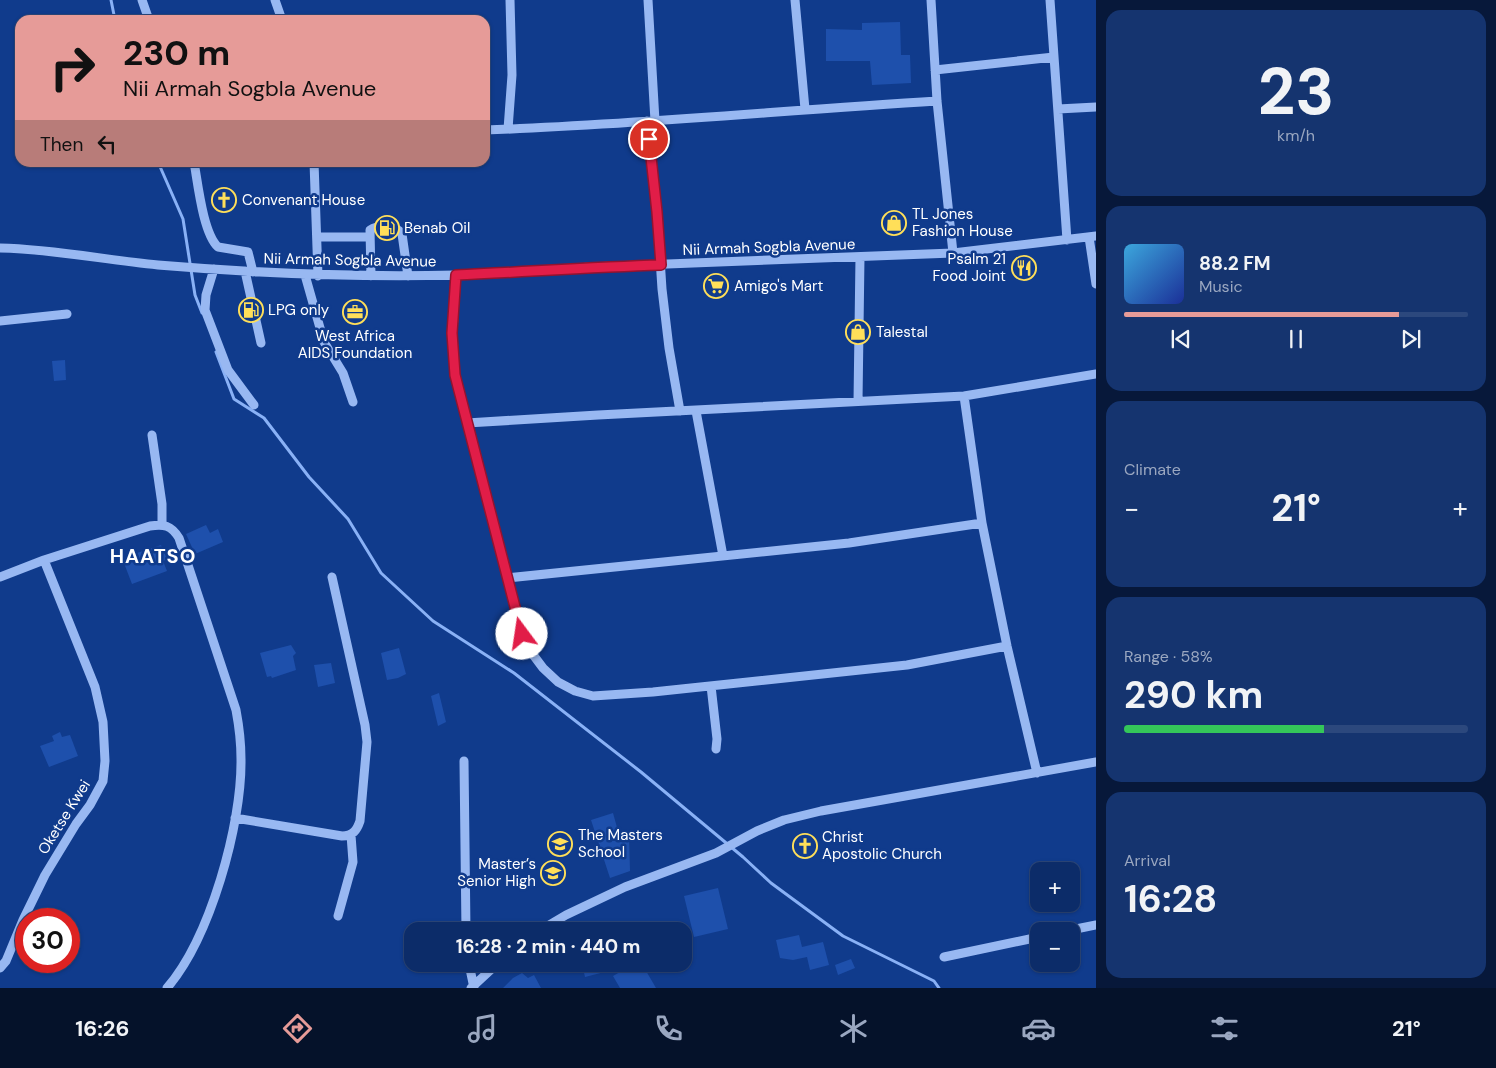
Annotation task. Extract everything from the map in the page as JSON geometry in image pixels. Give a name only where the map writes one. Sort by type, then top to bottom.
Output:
[{"type":"street","points":[[142,0],[147,15]]},
{"type":"street","points":[[275,0],[280,15]]},
{"type":"street","points":[[508,129],[512,75],[510,0]]},
{"type":"street","points":[[648,0],[651,121],[662,289],[669,348],[680,411]]},
{"type":"street","points":[[795,0],[805,109]]},
{"type":"street","points":[[931,0],[937,101],[953,253]]},
{"type":"street","points":[[1050,0],[1067,240]]},
{"type":"street","points":[[935,70],[1054,57]]},
{"type":"street","points":[[490,130],[651,121],[937,101]]},
{"type":"street","points":[[1058,109],[1096,107]]},
{"type":"street","points":[[195,167],[202,208],[211,238],[218,247],[248,252],[249,272],[262,343]]},
{"type":"street","points":[[314,167],[318,276]]},
{"type":"street","points":[[371,276],[370,230],[372,228],[395,227],[400,229],[402,234],[408,276]]},
{"type":"street","points":[[1092,236],[1096,284]]},
{"type":"street","name":"Nii Armah Sogbla Avenue","points":[[0,248],[29,248],[156,265],[249,272],[318,276],[408,276],[953,253],[1092,236]]},
{"type":"street","points":[[316,237],[369,237]]},
{"type":"street","points":[[858,401],[860,256]]},
{"type":"street","points":[[214,269],[206,295],[205,310],[228,370],[254,406]]},
{"type":"street","points":[[305,275],[324,342],[343,373],[353,402]]},
{"type":"street","points":[[456,275],[452,333],[455,375],[467,423],[522,634],[531,652],[543,668],[558,682],[575,691],[593,696],[653,692],[907,665],[1007,646]]},
{"type":"street","points":[[0,321],[67,314]]},
{"type":"street","points":[[467,423],[964,396],[1096,374]]},
{"type":"street","points":[[964,396],[982,523],[1007,646],[1037,773]]},
{"type":"street","points":[[696,411],[723,556]]},
{"type":"street","points":[[152,435],[162,504],[162,524]]},
{"type":"street","points":[[508,578],[849,543],[982,523]]},
{"type":"street","points":[[0,577],[44,560],[143,528],[162,524],[170,526],[179,538],[236,710],[240,732],[241,759],[235,818],[222,872],[210,910],[185,964],[167,988]]},
{"type":"street","name":"Oketse Kwei","points":[[0,968],[6,961],[45,875],[76,824],[90,805],[103,781],[105,761],[104,722],[96,687],[44,560]]},
{"type":"street","points":[[235,818],[342,836],[351,835],[356,830],[360,821],[367,742],[365,725],[332,577]]},
{"type":"street","points":[[711,686],[717,739],[716,749]]},
{"type":"street","points":[[464,761],[466,922]]},
{"type":"street","points":[[554,922],[624,888],[716,853],[757,831],[784,820],[821,811],[1096,762]]},
{"type":"street","points":[[338,916],[353,862],[351,835]]},
{"type":"street","points":[[1080,928],[1096,925]]},
{"type":"street","points":[[944,958],[1030,939]]},
{"type":"street","points":[[470,972],[472,987]]},
{"type":"street","points":[[472,987],[489,972]]},
{"type":"building","points":[[900,22],[901,55],[910,55],[911,83],[872,85],[870,61],[826,61],[826,29],[862,30],[862,23]]},
{"type":"building","points":[[65,360],[66,380],[54,381],[52,361]]},
{"type":"building","points":[[206,525],[210,533],[218,529],[223,542],[195,554],[186,534]]},
{"type":"building","points":[[161,545],[167,559],[163,561],[167,571],[132,584],[122,558]]},
{"type":"building","points":[[291,645],[296,653],[293,656],[296,670],[272,678],[271,676],[267,677],[260,653]]},
{"type":"building","points":[[399,648],[406,674],[387,680],[381,653]]},
{"type":"building","points":[[331,663],[335,683],[318,687],[314,665]]},
{"type":"building","points":[[439,693],[446,722],[438,726],[431,696]]},
{"type":"building","points":[[60,732],[62,737],[70,735],[78,756],[49,767],[40,746],[54,741],[52,736]]},
{"type":"building","points":[[613,813],[618,831],[629,834],[630,871],[610,878],[591,820]]},
{"type":"building","points":[[718,888],[728,929],[694,937],[692,922],[690,922],[684,896]]},
{"type":"building","points":[[799,935],[802,947],[823,942],[829,965],[810,970],[807,957],[793,960],[780,958],[776,940]]},
{"type":"building","points":[[851,959],[855,968],[838,975],[835,965]]},
{"type":"building","points":[[584,972],[604,972],[585,977]]},
{"type":"building","points":[[620,972],[647,972],[656,988],[620,988],[613,976]]},
{"type":"building","points":[[522,973],[528,978],[534,975],[541,988],[503,988],[513,978]]},
{"type":"waterway","points":[[111,0],[114,15]]},
{"type":"waterway","points":[[160,167],[183,219],[195,295],[202,313]]},
{"type":"waterway","points":[[216,352],[234,399],[264,418],[309,477],[348,519],[381,573],[433,621],[514,673],[641,772],[743,857],[771,883],[843,936],[934,981],[939,988]]},
{"type":"place","name":"Convenant House","points":[[224,200]]},
{"type":"place","name":"TL Jones Fashion House","points":[[894,223]]},
{"type":"place","name":"Benab Oil","points":[[387,228]]},
{"type":"place","name":"Psalm 21 Food Joint","points":[[1024,268]]},
{"type":"place","name":"Amigo's Mart","points":[[716,286]]},
{"type":"place","name":"LPG only","points":[[251,310]]},
{"type":"place","name":"West Africa AIDS Foundation","points":[[355,312]]},
{"type":"place","name":"Talestal","points":[[858,332]]},
{"type":"place","name":"The Masters School","points":[[560,844]]},
{"type":"place","name":"Christ Apostolic Church","points":[[805,846]]},
{"type":"place","name":"Master’s Senior High","points":[[553,873]]},
{"type":"district","name":"HAATSO","points":[[153,556]]},
{"type":"route","points":[[522,634],[455,375],[452,333],[456,275],[661,265],[649,139]]}]
